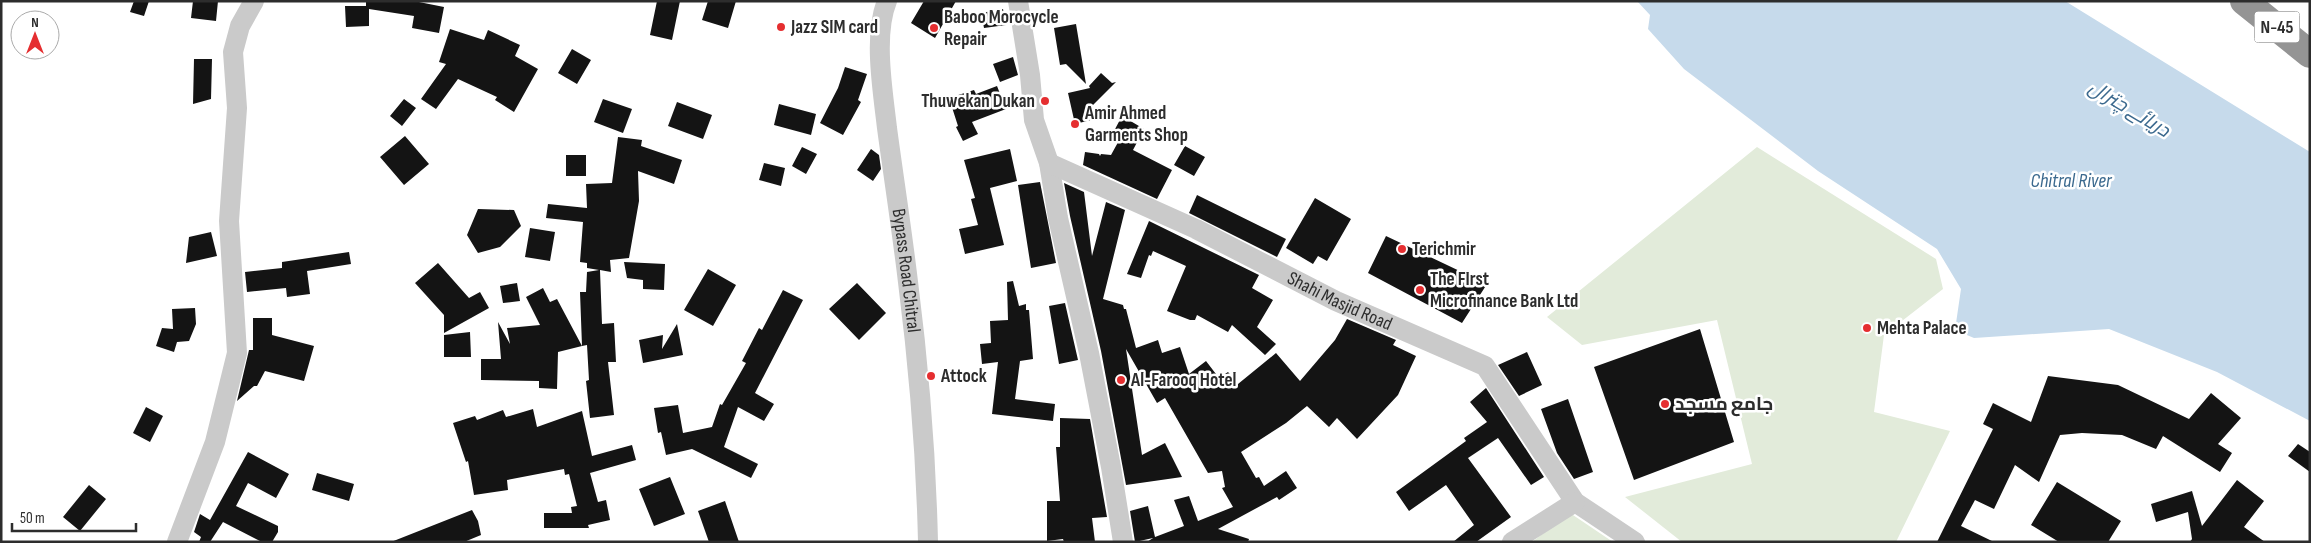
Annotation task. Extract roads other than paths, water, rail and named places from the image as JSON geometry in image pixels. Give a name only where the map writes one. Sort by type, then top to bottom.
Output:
[{"type":"highway","name":"N-45","points":[[2244,1],[2310,54]]},
{"type":"street","points":[[177,542],[215,442],[237,353],[229,220],[237,108],[234,52],[240,26],[254,1]]},
{"type":"street","name":"Bypass Road Chitral","points":[[887,1],[882,14],[881,74],[908,282],[920,394],[926,476],[928,542]]},
{"type":"street","points":[[1018,1],[1030,75],[1034,120],[1049,163],[1058,218],[1091,363],[1112,468],[1123,542]]},
{"type":"street","name":"Shahi Masjid Road","points":[[1049,163],[1196,229],[1336,301],[1485,366],[1575,502],[1636,542]]},
{"type":"street","points":[[1512,542],[1575,502]]},
{"type":"water","name":"Chitral River","points":[[1637,1],[2065,1],[2310,152],[2310,421],[2217,372],[2109,329],[1974,338],[1955,330],[1961,289],[1937,249],[1818,171],[1684,69],[1648,29],[1650,15]]},
{"type":"place","name":"Jazz SIM card","points":[[781,27]]},
{"type":"place","name":"Baboo Morocycle Repair","points":[[934,28]]},
{"type":"place","name":"Thuwekan Dukan","points":[[1045,101]]},
{"type":"place","name":"Amir Ahmed Garments Shop","points":[[1075,124]]},
{"type":"place","name":"Terichmir","points":[[1402,249]]},
{"type":"place","name":"The FIrst Microfinance Bank Ltd","points":[[1420,290]]},
{"type":"place","name":"Mehta Palace","points":[[1867,328]]},
{"type":"place","name":"Attock","points":[[931,376]]},
{"type":"place","name":"Al-Farooq Hotel","points":[[1121,380]]},
{"type":"place","name":"جامع مسجد","points":[[1665,404]]},
{"type":"water label","name":"دریائے چترال","points":[[2129,109]]}]
